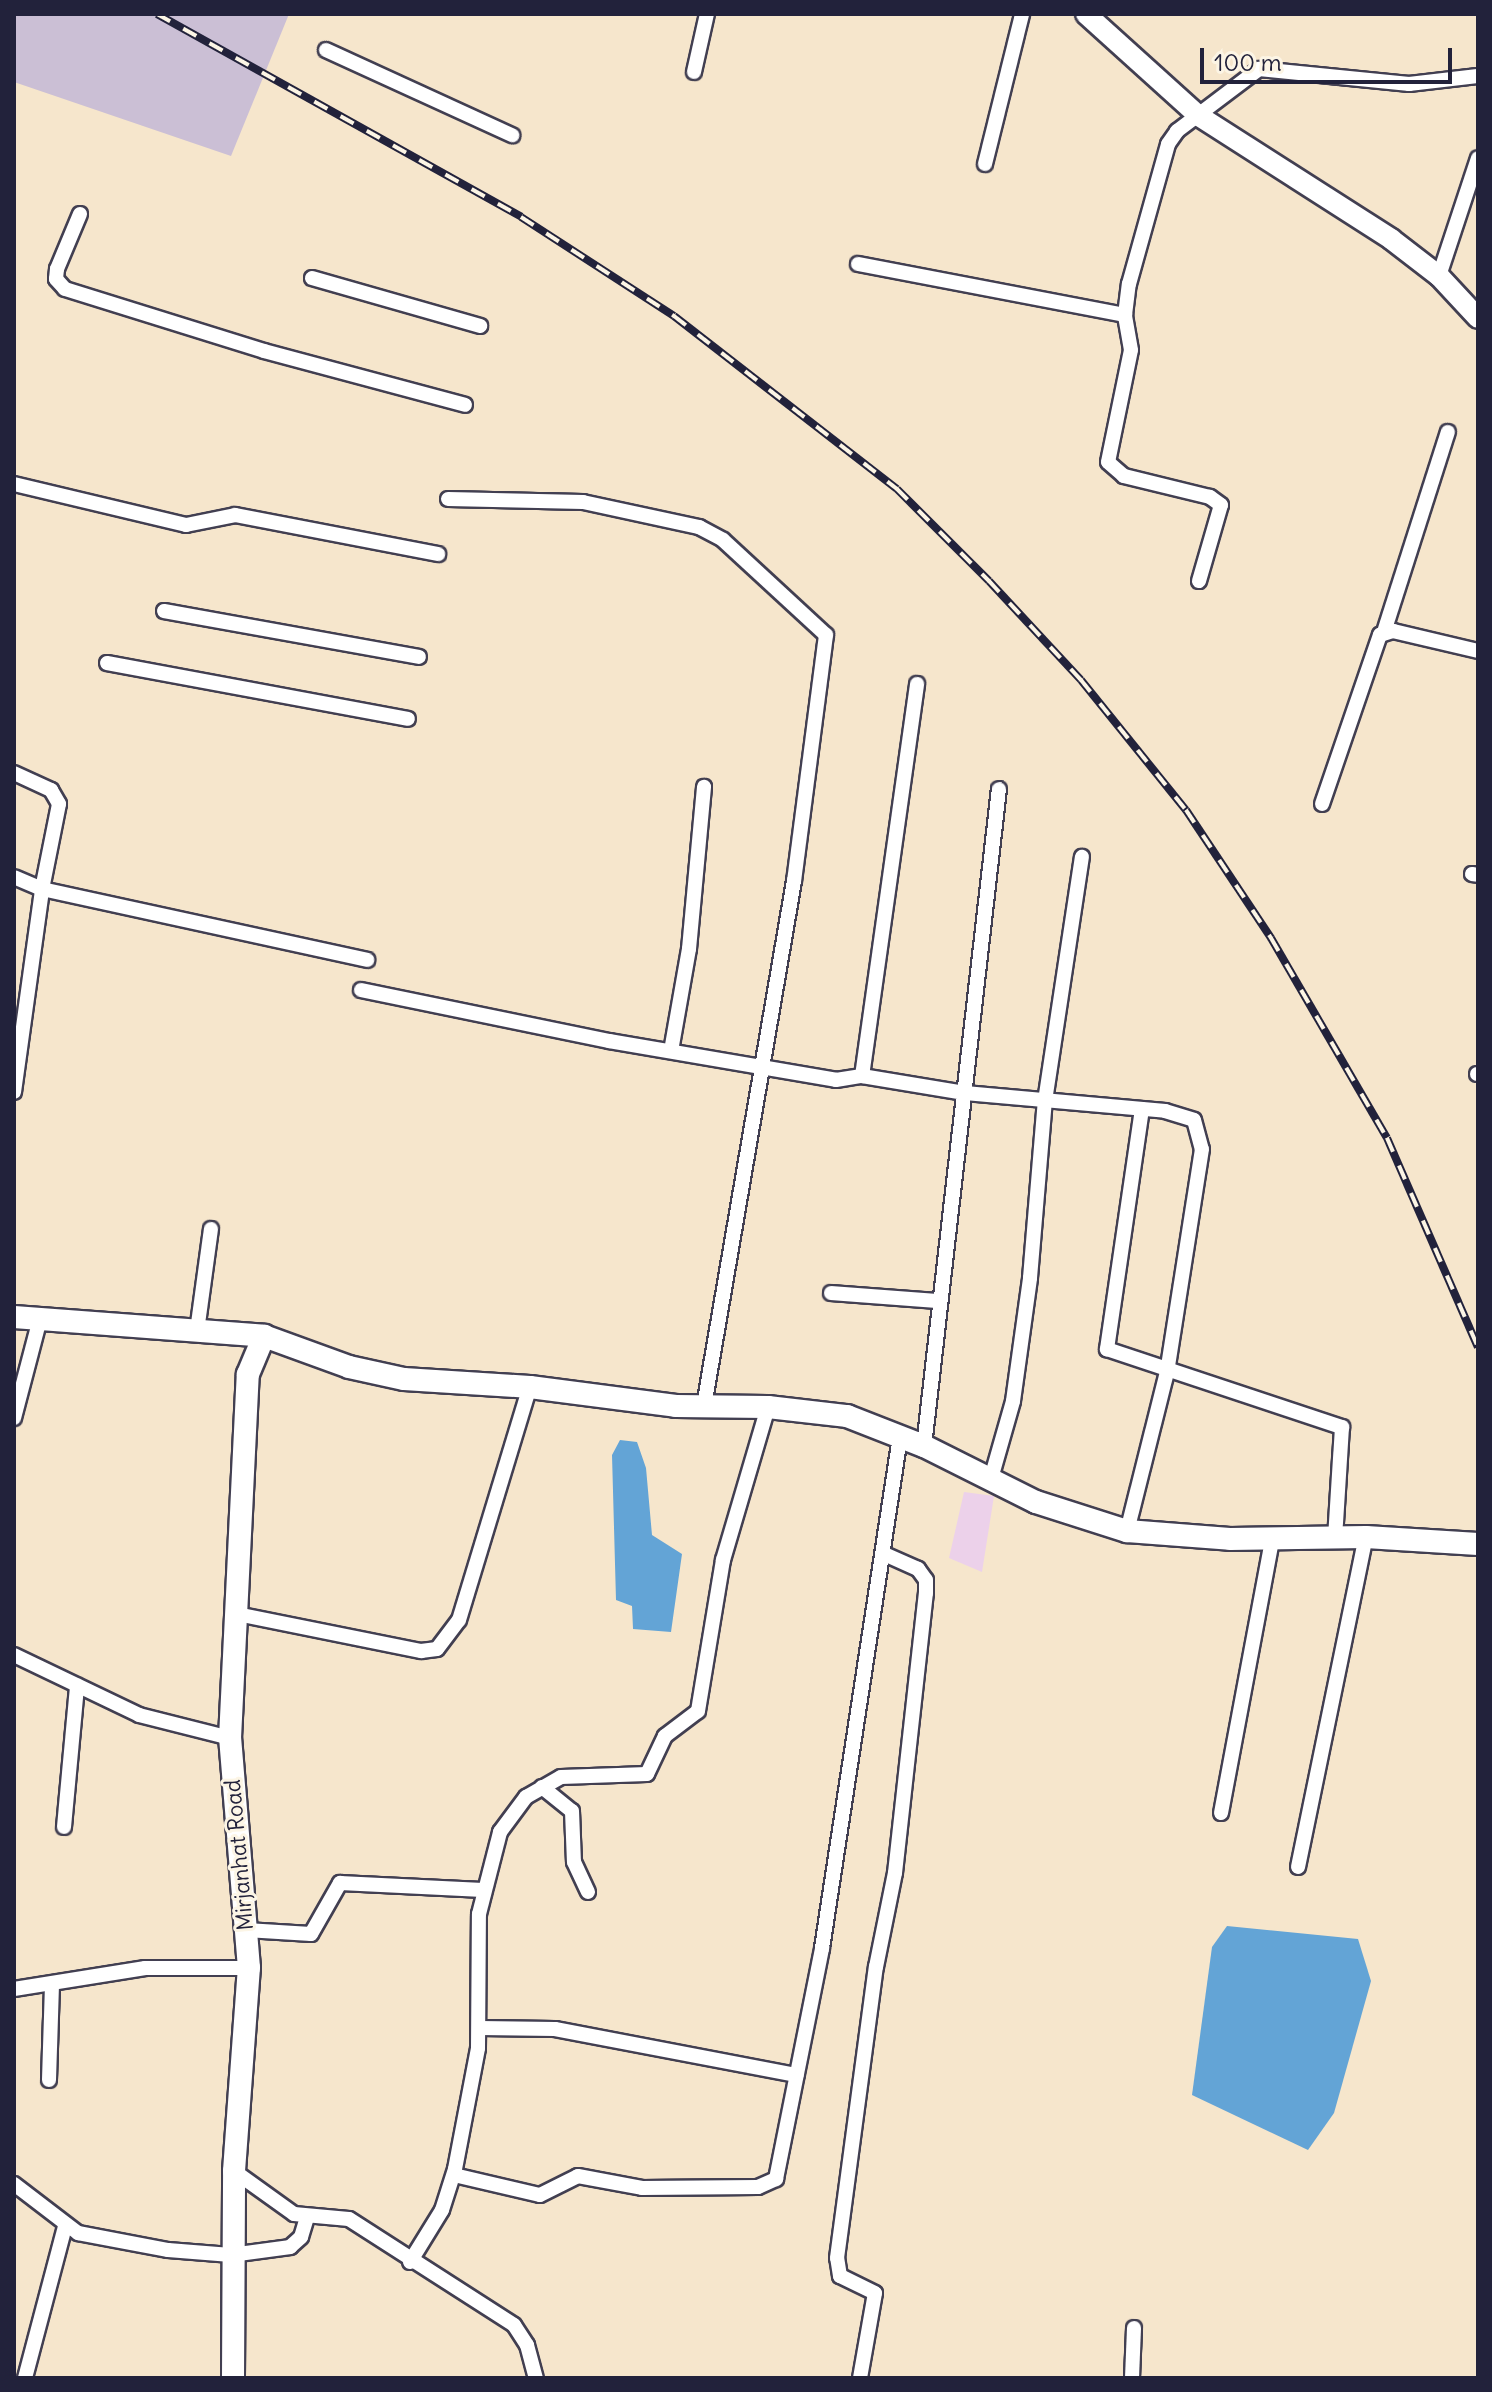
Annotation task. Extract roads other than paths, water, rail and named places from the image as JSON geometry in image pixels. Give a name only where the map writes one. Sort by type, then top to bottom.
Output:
[{"type":"main road","points":[[14,1317],[264,1336],[349,1367],[404,1379],[530,1387],[704,1406],[768,1407],[847,1416],[924,1446],[990,1482],[1048,1507],[1127,1531],[1272,1540],[1366,1537],[1478,1544]]},
{"type":"main road","name":"Mirjanhat Road","points":[[233,2378],[231,2255],[234,2171],[249,1968],[230,1738],[248,1374],[264,1336]]},
{"type":"street","points":[[694,72],[707,14]]},
{"type":"street","points":[[985,164],[1022,14]]},
{"type":"street","points":[[1086,14],[1199,116],[1391,239],[1439,276],[1478,318]]},
{"type":"street","points":[[326,50],[512,135]]},
{"type":"street","points":[[1199,581],[1221,505],[1210,497],[1124,476],[1108,462],[1131,350],[1125,315],[1168,144],[1259,69],[1409,84],[1478,76]]},
{"type":"street","points":[[1439,276],[1478,158]]},
{"type":"street","points":[[80,214],[57,269],[56,279],[65,289],[264,351],[465,405]]},
{"type":"street","points":[[858,264],[1125,315]]},
{"type":"street","points":[[312,278],[480,326]]},
{"type":"street","points":[[1322,804],[1384,632],[1448,432]]},
{"type":"street","points":[[14,484],[186,525],[235,515],[438,554]]},
{"type":"street","points":[[448,499],[583,502],[699,527],[723,540],[824,629],[827,643],[811,722],[794,881],[704,1406]]},
{"type":"street","points":[[164,611],[419,657]]},
{"type":"street","points":[[1384,632],[1478,651]]},
{"type":"street","points":[[107,663],[408,719]]},
{"type":"street","points":[[862,1076],[917,684]]},
{"type":"street","points":[[14,773],[51,790],[59,804],[42,889],[14,1092]]},
{"type":"street","points":[[671,1051],[689,949],[704,787]]},
{"type":"street","points":[[924,1446],[937,1301],[965,1093],[999,789]]},
{"type":"street","points":[[990,1482],[1013,1401],[1030,1278],[1045,1101],[1082,857]]},
{"type":"street","points":[[14,877],[42,889],[367,960]]},
{"type":"street","points":[[361,990],[836,1080],[862,1076],[965,1093],[1142,1109],[1194,1120],[1202,1149],[1167,1372],[1127,1531]]},
{"type":"street","points":[[1142,1109],[1107,1349],[1167,1372],[1286,1405],[1342,1427],[1335,1538]]},
{"type":"street","points":[[197,1331],[211,1229]]},
{"type":"street","points":[[831,1293],[937,1301]]},
{"type":"street","points":[[14,1418],[40,1319]]},
{"type":"street","points":[[237,1614],[421,1651],[437,1649],[459,1620],[530,1387]]},
{"type":"street","points":[[410,2262],[442,2210],[454,2175],[480,2028],[476,1972],[483,1890],[500,1832],[514,1809],[542,1787],[578,1775],[641,1777],[651,1769],[665,1736],[698,1711],[723,1560],[768,1407]]},
{"type":"street","points":[[454,2175],[540,2195],[578,2176],[624,2187],[758,2187],[776,2179],[797,2075],[885,1554],[900,1437]]},
{"type":"street","points":[[1298,1867],[1366,1537]]},
{"type":"street","points":[[1221,1813],[1256,1649],[1272,1540]]},
{"type":"street","points":[[860,2378],[875,2293],[840,2276],[837,2258],[876,1967],[895,1873],[926,1593],[926,1580],[918,1569],[885,1554]]},
{"type":"street","points":[[14,1655],[166,1724],[230,1738]]},
{"type":"street","points":[[64,1827],[77,1686]]},
{"type":"street","points":[[542,1787],[572,1811],[574,1862],[588,1892]]},
{"type":"street","points":[[246,1930],[311,1934],[340,1883],[483,1890]]},
{"type":"street","points":[[14,1989],[145,1968],[249,1968]]},
{"type":"street","points":[[49,2080],[52,1984]]},
{"type":"street","points":[[480,2028],[555,2029],[797,2075]]},
{"type":"street","points":[[234,2171],[274,2203],[307,2217],[349,2219],[410,2262],[514,2325],[527,2345],[536,2378]]},
{"type":"street","points":[[14,2184],[65,2227],[168,2250],[231,2255],[290,2247],[301,2237],[307,2217]]},
{"type":"street","points":[[25,2378],[65,2227]]},
{"type":"street","points":[[1132,2378],[1134,2328]]},
{"type":"water","points":[[620,1440],[637,1442],[646,1468],[652,1535],[682,1554],[671,1632],[633,1629],[632,1606],[616,1600],[612,1455]]},
{"type":"water","points":[[1227,1926],[1358,1939],[1371,1981],[1334,2113],[1308,2150],[1192,2095],[1212,1947]]},
{"type":"railway","points":[[157,14],[521,217],[674,316],[897,489],[989,581],[1081,680],[1186,810],[1271,938],[1387,1138],[1478,1347]]}]
